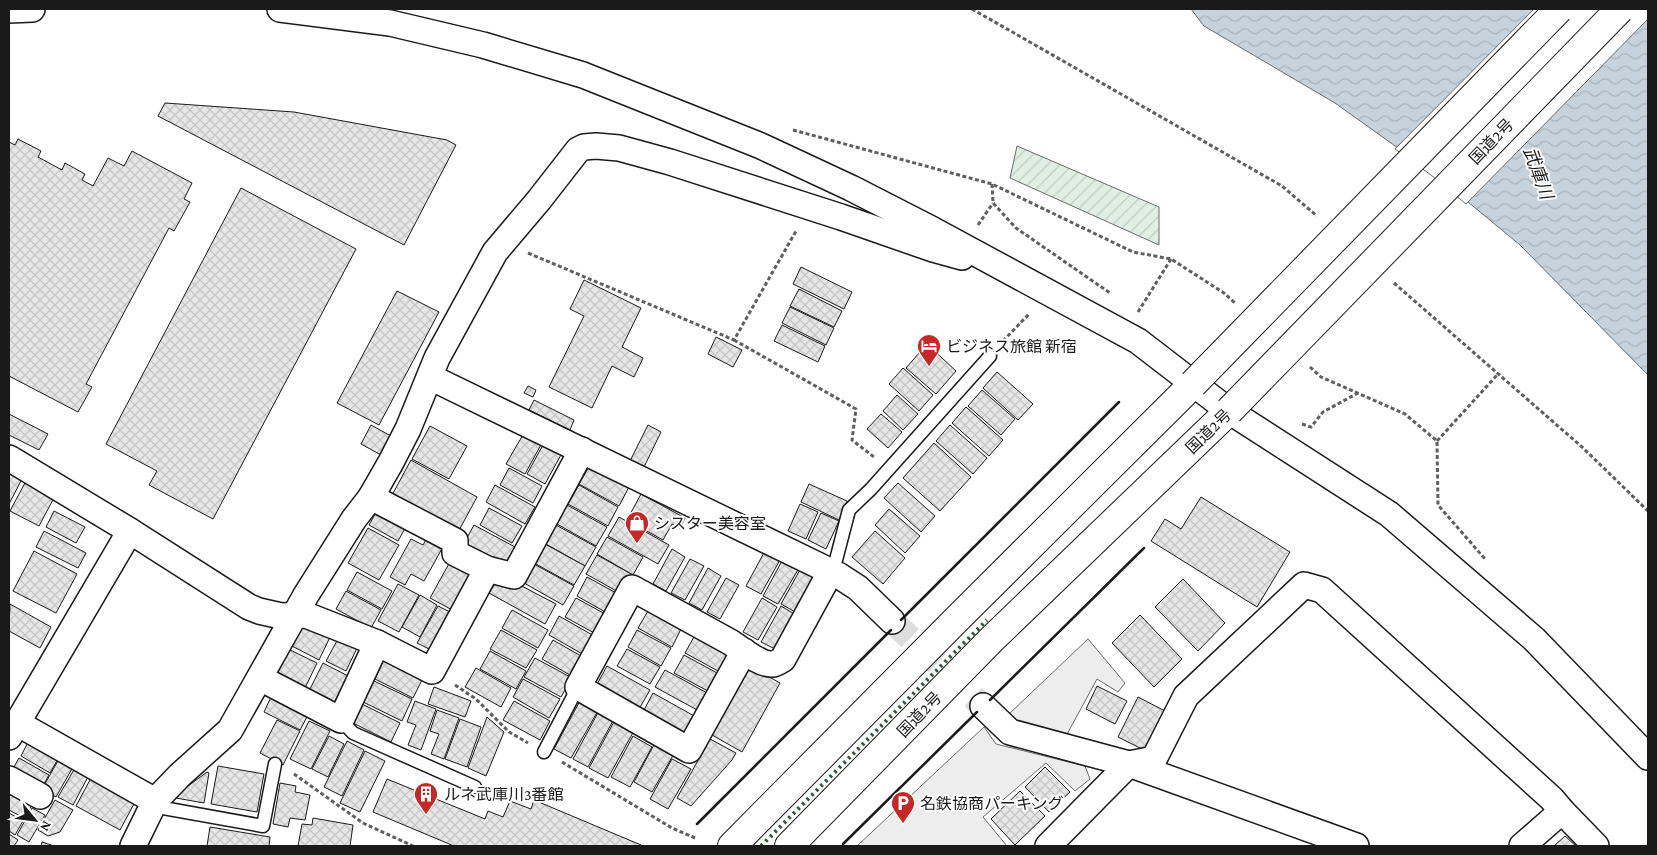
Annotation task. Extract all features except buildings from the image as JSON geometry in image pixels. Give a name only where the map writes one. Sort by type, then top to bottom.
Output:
[{"type":"highway","points":[[732,846],[1150,428],[1559,9]]},
{"type":"highway","name":"国道2号","points":[[789,846],[992,639],[1229,411],[1620,9]]},
{"type":"street","points":[[9,10],[32,9]]},
{"type":"street","points":[[280,9],[390,23],[483,45],[583,75],[761,146],[859,192],[1138,341],[1229,411],[1388,514],[1534,639],[1648,757]]},
{"type":"street","points":[[133,846],[154,804],[180,774],[230,730],[294,616],[354,519],[371,497],[408,429],[442,349],[495,252],[578,150],[584,147],[596,146],[619,148],[670,162],[842,217],[933,249],[967,258],[993,262]]},
{"type":"street","points":[[430,377],[831,571],[858,588],[892,620]]},
{"type":"street","points":[[371,497],[455,541],[455,553],[487,569],[514,576],[582,450]]},
{"type":"street","points":[[9,458],[130,531],[249,607],[281,616],[306,615],[377,643],[432,671],[487,569]]},
{"type":"street","points":[[130,531],[13,730],[154,804]]},
{"type":"street","points":[[744,651],[690,750],[578,687],[632,588],[744,651],[762,663],[773,664],[783,659],[831,571]]},
{"type":"street","points":[[1048,846],[1129,764],[1154,759],[1186,696],[1304,585],[1322,590],[1545,792],[1596,846]]},
{"type":"street","points":[[260,678],[341,720],[377,643]]},
{"type":"street","points":[[982,706],[1010,732],[1129,764],[1356,846]]},
{"type":"street","points":[[9,779],[40,796]]},
{"type":"street","points":[[1522,846],[1562,811]]},
{"type":"lane","points":[[831,571],[836,560],[849,510],[872,489],[990,356]]},
{"type":"lane","points":[[544,752],[578,687]]},
{"type":"lane","points":[[341,720],[353,732],[475,787]]},
{"type":"lane","points":[[154,804],[264,826],[275,764]]},
{"type":"path","points":[[785,127],[992,184],[1133,252],[1171,259],[1224,293],[1239,306]]},
{"type":"path","points":[[992,184],[992,202],[1016,228],[1114,296]]},
{"type":"path","points":[[502,242],[734,340],[856,409],[852,440],[890,469]]},
{"type":"path","points":[[734,340],[788,246]]},
{"type":"path","points":[[1138,312],[1171,259]]},
{"type":"path","points":[[990,356],[1049,293]]},
{"type":"path","points":[[1306,364],[1321,377],[1405,414],[1437,441]]},
{"type":"path","points":[[1488,563],[1438,505],[1437,441],[1498,374]]},
{"type":"path","points":[[1324,412],[1358,393]]},
{"type":"path","points":[[275,764],[290,771],[363,823],[413,846]]},
{"type":"green space","points":[[1017,146],[1159,207],[1159,245],[1010,178]]},
{"type":"shaded area","points":[[1088,639],[1125,683],[1118,692],[1097,679],[1065,738],[1018,724],[1009,714]]},
{"type":"shaded area","points":[[984,727],[996,744],[1085,766],[1090,779],[1075,791],[1046,763],[983,817],[1007,846],[857,846]]},
{"type":"water","name":"武庫川","points":[[1191,9],[1648,9],[1648,375],[1520,245],[1433,173],[1335,103],[1204,26]]},
{"type":"pier","points":[[1534,9],[1648,9],[1648,19],[1466,204],[1395,149]]},
{"type":"tunnel","points":[[892,621],[983,706]]},
{"type":"hedge","points":[[761,846],[987,620]]},
{"type":"wall","points":[[901,620],[1119,402]]},
{"type":"wall","points":[[990,700],[1144,548]]},
{"type":"wall","points":[[697,824],[891,630]]},
{"type":"wall","points":[[843,844],[977,712]]},
{"type":"place","name":"ビジネス旅館 新宿","points":[[929,367]]},
{"type":"place","name":"シスター美容室","points":[[637,544]]},
{"type":"place","name":"ルネ武庫川3番館","points":[[426,815]]},
{"type":"place","name":"名鉄協商パーキング","points":[[903,824]]}]
